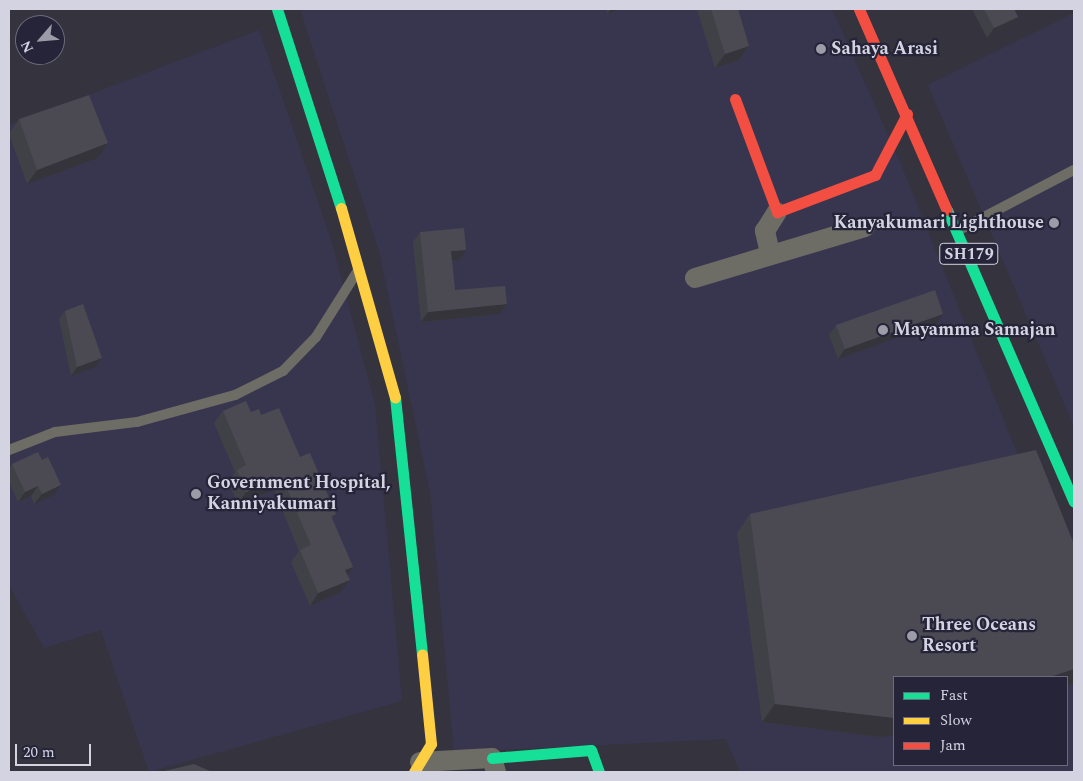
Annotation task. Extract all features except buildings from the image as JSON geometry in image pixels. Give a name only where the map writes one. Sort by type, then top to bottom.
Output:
[{"type":"street","points":[[277,9],[360,267],[398,410],[431,744],[417,767]]},
{"type":"street","name":"SH179","points":[[858,9],[959,230],[1074,502]]},
{"type":"street","points":[[735,99],[776,212]]},
{"type":"street","points":[[770,253],[765,231],[776,212],[875,175],[907,114]]},
{"type":"street","points":[[695,278],[770,253],[864,227]]},
{"type":"street","points":[[417,767],[494,765],[591,750],[598,772]]},
{"type":"lane","points":[[959,230],[1074,170]]},
{"type":"lane","points":[[9,450],[55,432],[136,422],[235,395],[275,375],[316,337],[360,267]]},
{"type":"shaded area","points":[[300,9],[832,9],[900,162],[1074,595],[1074,772],[740,772],[726,739],[454,752],[430,492],[379,251]]},
{"type":"shaded area","points":[[1074,13],[1074,427],[928,85]]},
{"type":"shaded area","name":"Government Hospital, Kanniyakumari","points":[[259,30],[332,243],[375,404],[402,701],[149,772],[101,630],[44,648],[9,585],[9,125]]},
{"type":"traffic: fast","points":[[277,9],[341,208]]},
{"type":"traffic: fast","points":[[947,210],[1074,502]]},
{"type":"traffic: fast","points":[[395,397],[422,654]]},
{"type":"traffic: fast","points":[[492,758],[591,750],[599,772]]},
{"type":"traffic: slow","points":[[341,208],[395,397]]},
{"type":"traffic: slow","points":[[414,772],[431,744],[422,654]]},
{"type":"traffic: jam","points":[[859,9],[947,210]]},
{"type":"traffic: jam","points":[[735,99],[777,212],[875,175],[907,114]]},
{"type":"place","name":"Sahaya Arasi","points":[[821,49]]},
{"type":"place","name":"Kanyakumari Lighthouse","points":[[1054,223]]},
{"type":"place","name":"Mayamma Samajan","points":[[883,330]]},
{"type":"place","name":"Government Hospital, Kanniyakumari","points":[[196,494]]},
{"type":"place","name":"Three Oceans Resort","points":[[912,636]]}]
